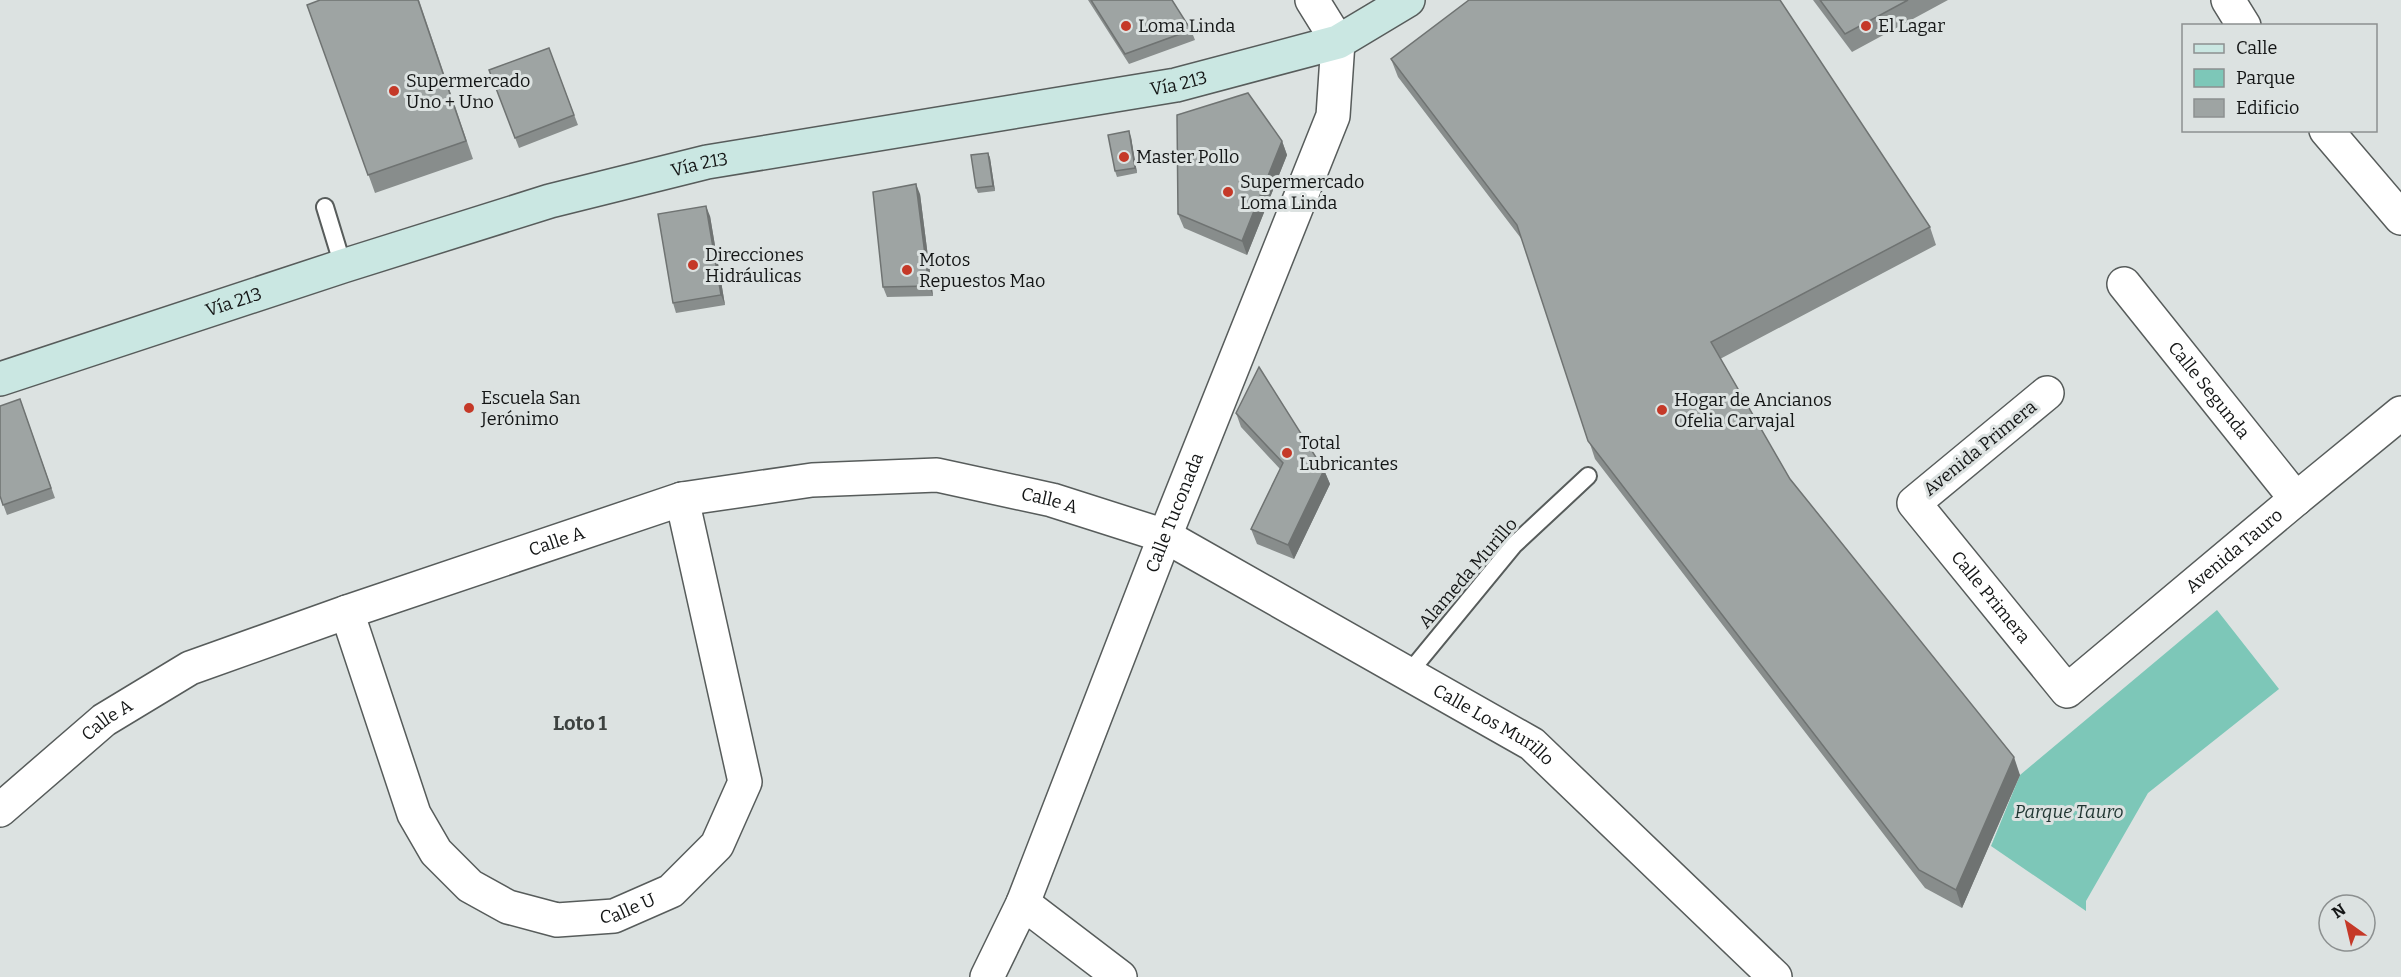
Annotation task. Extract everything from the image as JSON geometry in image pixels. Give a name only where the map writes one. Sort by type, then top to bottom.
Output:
[{"type":"main road","name":"Vía 213","points":[[0,379],[343,266],[550,201],[707,162],[1176,85],[1338,42],[1408,0]]},
{"type":"street","points":[[1312,0],[1338,42]]},
{"type":"street","points":[[2228,0],[2243,24]]},
{"type":"street","name":"Calle Tuconada","points":[[987,977],[1023,903],[1165,536],[1333,116],[1338,42]]},
{"type":"street","points":[[2328,132],[2401,218]]},
{"type":"street","name":"Calle Segunda","points":[[2124,284],[2295,499]]},
{"type":"street","name":"Avenida Primera","points":[[1914,503],[2047,393]]},
{"type":"street","name":"Avenida Tauro","points":[[2067,691],[2401,413]]},
{"type":"street","name":"Calle A","points":[[0,810],[104,720],[190,668],[347,612],[682,499],[812,480],[938,475],[1052,500],[1165,536]]},
{"type":"street","name":"Calle U","points":[[347,612],[414,814],[436,852],[470,886],[508,907],[557,920],[614,916],[671,891],[717,845],[745,782],[682,499]]},
{"type":"street","name":"Calle Primera","points":[[1914,503],[2067,691]]},
{"type":"street","name":"Calle Los Murillo","points":[[1165,536],[1532,744],[1775,977]]},
{"type":"street","points":[[1023,903],[1120,977]]},
{"type":"lane","points":[[325,207],[343,266]]},
{"type":"lane","name":"Alameda Murillo","points":[[1408,674],[1514,545],[1588,476]]},
{"type":"green space","name":"Parque Tauro","points":[[2217,610],[2279,689],[2148,793],[2086,901],[2086,911],[1991,846],[2020,775]]},
{"type":"building","name":"Supermercado Uno + Uno","points":[[320,0],[418,0],[466,141],[368,175],[307,5]]},
{"type":"building","points":[[1091,0],[1172,0],[1191,30],[1125,54]]},
{"type":"building","name":"Hogar de Ancianos Ofelia Carvajal","points":[[1469,0],[1780,0],[1930,227],[1711,342],[1790,479],[2014,757],[1956,890],[1919,870],[1588,441],[1517,225],[1391,59]]},
{"type":"building","points":[[1820,0],[1908,0],[1845,34]]},
{"type":"building","points":[[549,48],[574,115],[515,138],[489,70]]},
{"type":"building","name":"Supermercado Loma Linda","points":[[1248,93],[1282,141],[1242,241],[1178,214],[1177,115]]},
{"type":"building","name":"Master Pollo","points":[[1129,131],[1135,168],[1115,171],[1108,135]]},
{"type":"building","points":[[988,153],[993,186],[976,188],[971,155]]},
{"type":"building","name":"Motos Repuestos Mao","points":[[916,184],[929,286],[883,287],[873,192]]},
{"type":"building","name":"Direcciones Hidráulicas","points":[[706,206],[721,295],[673,303],[658,214]]},
{"type":"building","name":"Total Lubricantes","points":[[1259,367],[1324,470],[1288,545],[1251,529],[1283,463],[1236,413]]},
{"type":"building","points":[[20,399],[51,488],[3,505],[0,496],[0,406]]},
{"type":"place","name":"Loma Linda","points":[[1126,26]]},
{"type":"place","name":"El Lagar","points":[[1866,26]]},
{"type":"place","name":"Supermercado Uno + Uno","points":[[394,91]]},
{"type":"place","name":"Master Pollo","points":[[1124,157]]},
{"type":"place","name":"Supermercado Loma Linda","points":[[1228,192]]},
{"type":"place","name":"Direcciones Hidráulicas","points":[[693,265]]},
{"type":"place","name":"Motos Repuestos Mao","points":[[907,270]]},
{"type":"place","name":"Escuela San Jerónimo","points":[[469,408]]},
{"type":"place","name":"Hogar de Ancianos Ofelia Carvajal","points":[[1662,410]]},
{"type":"place","name":"Total Lubricantes","points":[[1287,453]]},
{"type":"district","name":"Loto 1","points":[[580,723]]}]
